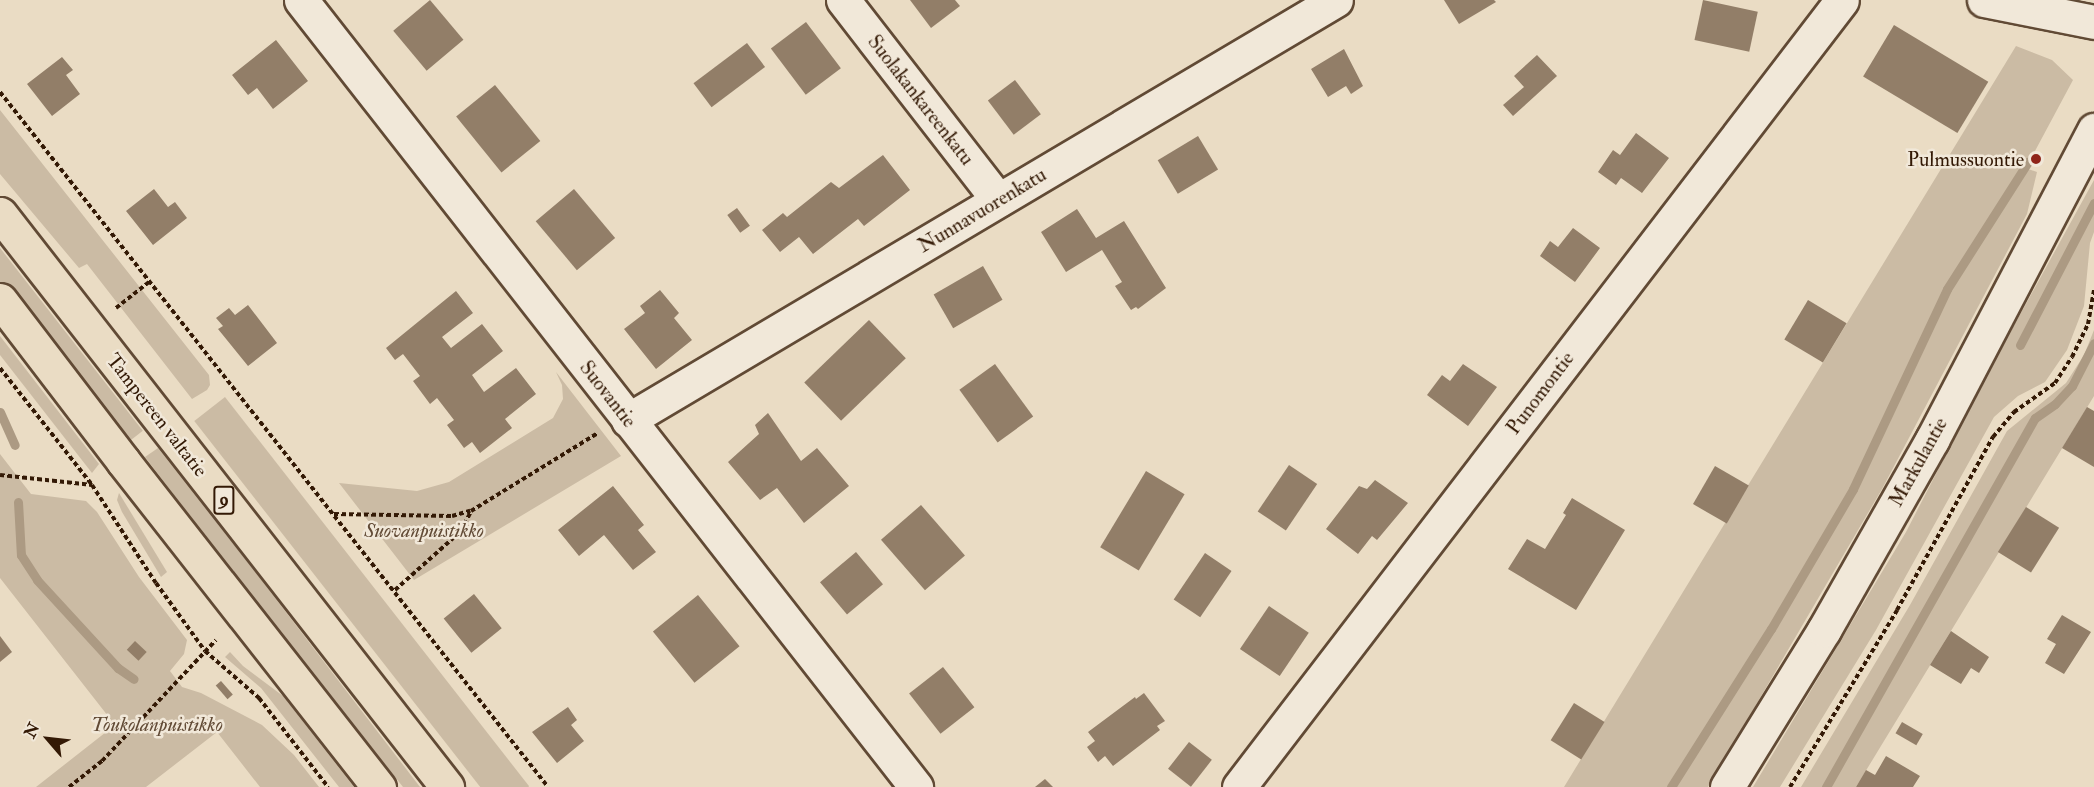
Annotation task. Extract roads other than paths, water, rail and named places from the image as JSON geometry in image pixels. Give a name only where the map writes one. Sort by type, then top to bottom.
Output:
[{"type":"highway","name":"Tampereen valtatie","points":[[0,214],[447,787]]},
{"type":"highway","points":[[0,300],[123,461],[379,787]]},
{"type":"street","name":"Suovantie","points":[[301,0],[916,787]]},
{"type":"street","name":"Suolakankareenkatu","points":[[843,0],[998,200]]},
{"type":"street","name":"Nunnavuorenkatu","points":[[628,420],[1336,0]]},
{"type":"street","name":"Punomontie","points":[[1239,787],[1842,0]]},
{"type":"street","points":[[1984,0],[2094,22]]},
{"type":"street","name":"Markulantie","points":[[1727,787],[1824,630],[1932,440],[2094,129]]},
{"type":"waterway","points":[[1671,787],[1771,629],[1853,489],[1947,289],[2028,162]]},
{"type":"waterway","points":[[2020,345],[2094,203]]},
{"type":"waterway","points":[[1826,787],[2035,418],[2055,404],[2072,386],[2094,343]]},
{"type":"waterway","points":[[0,412],[15,445]]},
{"type":"waterway","points":[[18,502],[21,555],[37,580],[118,668],[134,679]]},
{"type":"place","name":"Pulmussuontie","points":[[2036,159]]},
{"type":"park label","name":"Suovanpuistikko","points":[[424,530]]},
{"type":"park label","name":"Toukolanpuistikko","points":[[157,724]]}]
